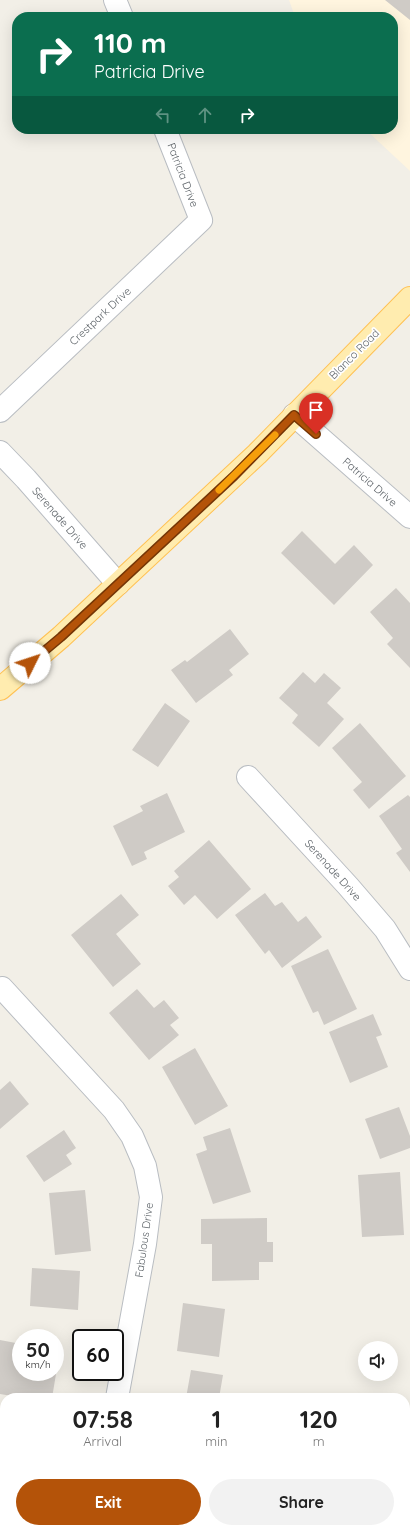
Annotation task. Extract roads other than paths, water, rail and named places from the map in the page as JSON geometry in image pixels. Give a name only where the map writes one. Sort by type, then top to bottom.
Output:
[{"type":"main road","name":"Blanco Road","points":[[0,689],[61,637],[257,454],[410,298]]},
{"type":"street","points":[[115,0],[120,12]]},
{"type":"street","name":"Patricia Drive","points":[[167,134],[201,220]]},
{"type":"street","name":"Crestpark Drive","points":[[0,411],[201,220]]},
{"type":"street","name":"Patricia Drive","points":[[294,415],[410,517]]},
{"type":"street","name":"Serenade Drive","points":[[0,452],[26,479],[118,584]]},
{"type":"street","name":"Serenade Drive","points":[[248,776],[385,929],[410,969]]},
{"type":"street","name":"Fabulous Drive","points":[[2,988],[114,1110],[132,1136],[145,1166],[151,1197],[145,1244],[118,1393]]}]
